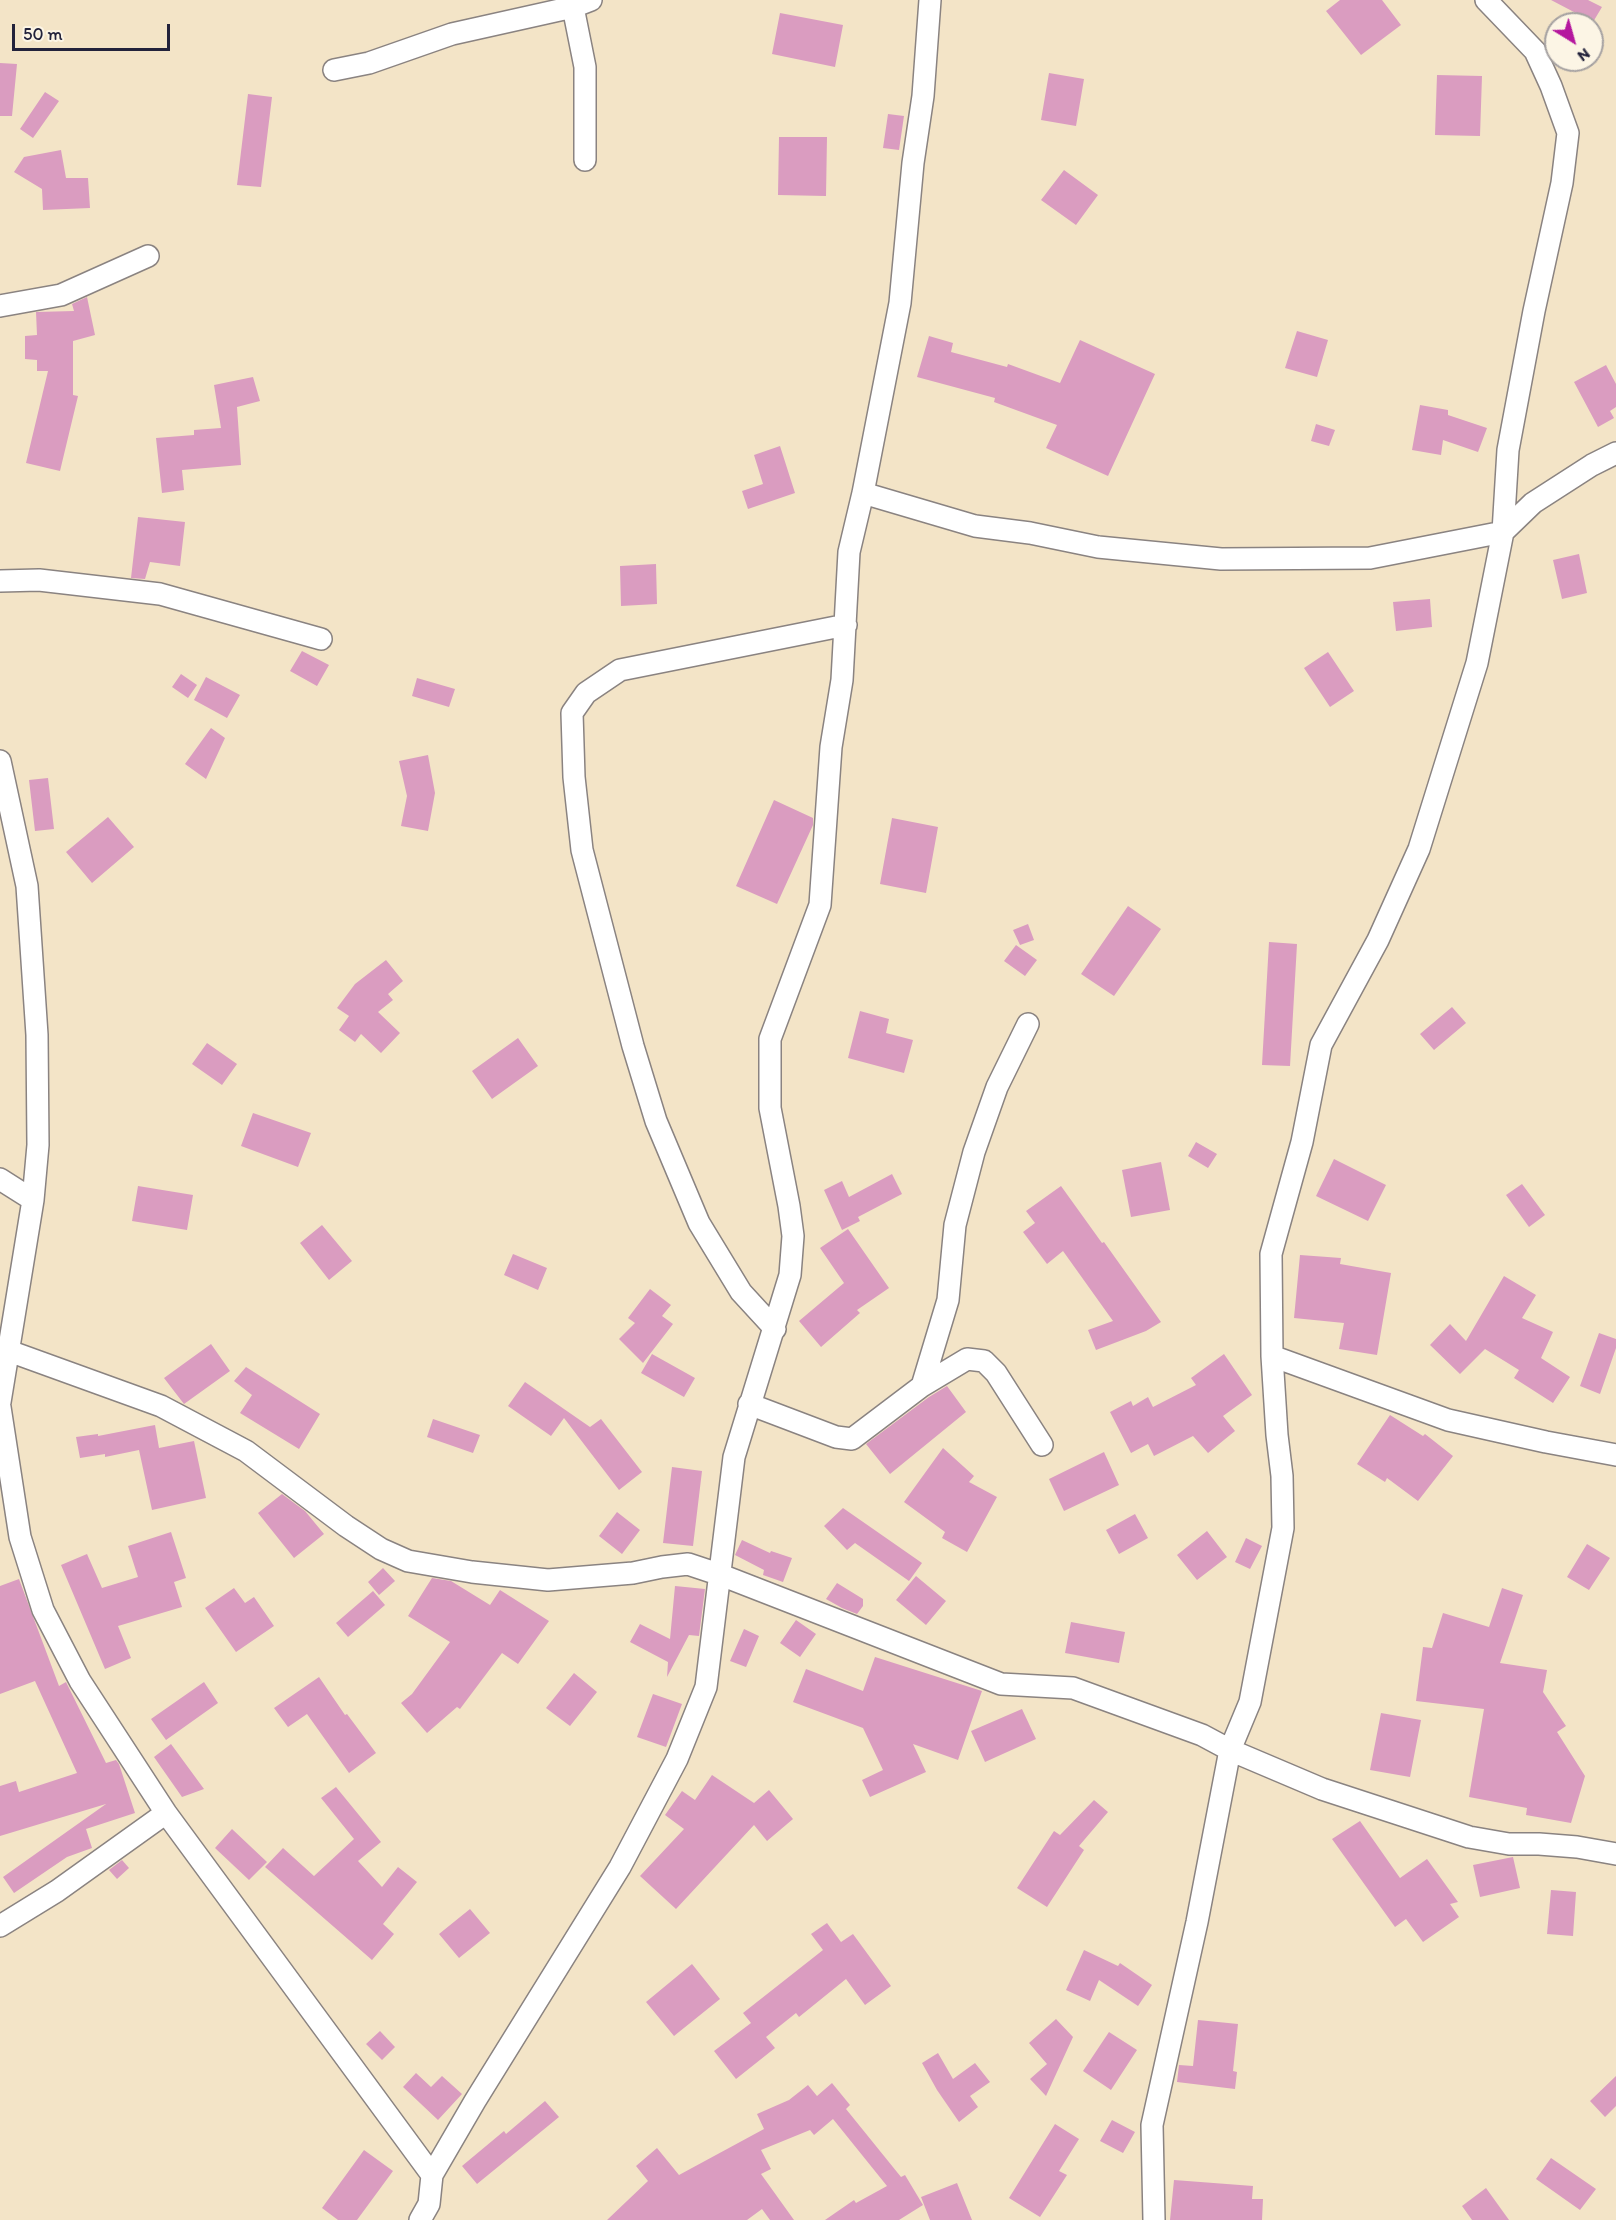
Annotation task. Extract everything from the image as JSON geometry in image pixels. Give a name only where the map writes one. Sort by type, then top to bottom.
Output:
[{"type":"street","points":[[420,2220],[429,2204],[432,2175],[481,2091],[620,1867],[677,1759],[706,1687],[734,1457],[790,1275],[793,1236],[770,1108],[770,1039],[820,905],[831,747],[842,680],[849,552],[863,493],[900,303],[913,163],[923,96],[930,0]]},
{"type":"street","points":[[1154,2220],[1152,2125],[1197,1922],[1230,1750],[1250,1701],[1283,1528],[1282,1476],[1272,1356],[1271,1254],[1302,1142],[1321,1045],[1378,940],[1419,849],[1478,663],[1503,532],[1508,450],[1534,311],[1562,183],[1568,133],[1551,86],[1534,51],[1486,0]]},
{"type":"street","points":[[334,69],[369,63],[452,34],[582,4],[585,160]]},
{"type":"street","points":[[0,306],[61,295],[148,256]]},
{"type":"street","points":[[863,493],[975,526],[1030,533],[1098,547],[1221,559],[1370,558],[1503,532],[1533,503],[1592,465],[1616,453]]},
{"type":"street","points":[[0,581],[39,580],[160,594],[321,639]]},
{"type":"street","points":[[775,1329],[741,1292],[699,1223],[656,1121],[633,1046],[582,850],[574,777],[572,713],[586,693],[620,670],[846,625]]},
{"type":"street","points":[[0,761],[27,886],[38,1035],[38,1145],[33,1200],[0,1402]]},
{"type":"street","points":[[922,1386],[948,1300],[955,1225],[974,1152],[998,1087],[1028,1024]]},
{"type":"street","points":[[0,1179],[33,1200]]},
{"type":"street","points":[[9,1351],[161,1406],[246,1451],[346,1526],[381,1549],[408,1561],[472,1572],[548,1580],[633,1573],[688,1564],[1000,1684],[1072,1688],[1202,1735],[1230,1750],[1322,1789],[1469,1837],[1509,1844],[1567,1846],[1616,1854]]},
{"type":"street","points":[[1272,1356],[1448,1420],[1616,1455]]},
{"type":"street","points":[[750,1404],[836,1437],[852,1439],[922,1386],[967,1359],[984,1361],[996,1373],[1042,1445]]},
{"type":"street","points":[[0,1407],[20,1537],[43,1610],[80,1681],[166,1813],[432,2175]]},
{"type":"street","points":[[0,1926],[57,1891],[166,1813]]},
{"type":"building","points":[[1340,0],[1382,0],[1401,25],[1361,55],[1326,11]]},
{"type":"building","points":[[1551,0],[1588,0],[1602,7],[1599,12],[1574,12]]},
{"type":"building","points":[[780,13],[843,25],[835,67],[772,54]]},
{"type":"building","points":[[0,63],[17,64],[12,116],[0,116]]},
{"type":"building","points":[[1049,73],[1084,79],[1076,126],[1041,120]]},
{"type":"building","points":[[1437,75],[1482,76],[1480,136],[1435,135]]},
{"type":"building","points":[[45,92],[59,101],[33,138],[20,129]]},
{"type":"building","points":[[248,94],[272,97],[261,187],[237,185]]},
{"type":"building","points":[[888,114],[904,116],[899,150],[883,148]]},
{"type":"building","points":[[779,137],[827,137],[826,196],[778,195]]},
{"type":"building","points":[[61,150],[66,178],[88,178],[90,208],[43,210],[42,189],[14,172],[24,157]]},
{"type":"building","points":[[1064,170],[1098,195],[1076,225],[1041,200]]},
{"type":"building","points":[[87,297],[95,335],[73,341],[73,395],[78,396],[60,471],[26,463],[48,371],[37,371],[37,360],[25,359],[25,336],[37,335],[36,312],[74,311],[72,304]]},
{"type":"building","points":[[1297,331],[1328,340],[1317,377],[1285,368]]},
{"type":"building","points":[[929,336],[953,343],[951,352],[1007,367],[1008,364],[1060,383],[1080,340],[1155,374],[1108,476],[1046,448],[1057,425],[994,402],[995,398],[917,377]]},
{"type":"building","points":[[1606,365],[1616,384],[1616,407],[1610,411],[1614,418],[1598,427],[1574,382]]},
{"type":"building","points":[[253,377],[260,401],[237,407],[241,465],[182,470],[184,490],[162,493],[156,438],[194,435],[194,430],[221,428],[214,385]]},
{"type":"building","points":[[1420,405],[1448,410],[1448,415],[1487,428],[1478,452],[1443,440],[1441,455],[1412,450]]},
{"type":"building","points":[[1316,424],[1335,430],[1329,446],[1311,441]]},
{"type":"building","points":[[780,446],[795,493],[748,509],[742,491],[763,484],[754,455]]},
{"type":"building","points":[[138,517],[185,522],[180,566],[150,562],[145,579],[131,578]]},
{"type":"building","points":[[1579,554],[1587,593],[1562,599],[1553,560]]},
{"type":"building","points":[[656,564],[657,604],[621,606],[620,566]]},
{"type":"building","points":[[1430,599],[1432,627],[1396,631],[1393,602]]},
{"type":"building","points":[[302,651],[329,665],[317,686],[290,671]]},
{"type":"building","points":[[1328,652],[1354,691],[1330,707],[1304,668]]},
{"type":"building","points":[[181,674],[197,685],[188,698],[172,687]]},
{"type":"building","points":[[206,677],[240,695],[227,718],[194,700]]},
{"type":"building","points":[[417,678],[455,689],[449,707],[412,696]]},
{"type":"building","points":[[211,728],[225,738],[206,779],[185,764]]},
{"type":"building","points":[[428,755],[435,793],[428,831],[401,826],[407,796],[399,761]]},
{"type":"building","points":[[48,778],[54,829],[35,831],[29,780]]},
{"type":"building","points":[[774,800],[813,818],[813,825],[777,904],[736,886]]},
{"type":"building","points":[[108,817],[134,847],[92,883],[66,852]]},
{"type":"building","points":[[892,818],[938,827],[926,893],[880,884]]},
{"type":"building","points":[[1128,906],[1161,929],[1114,996],[1081,974]]},
{"type":"building","points":[[1028,924],[1034,940],[1020,945],[1013,930]]},
{"type":"building","points":[[1269,942],[1297,944],[1290,1066],[1262,1065]]},
{"type":"building","points":[[1016,945],[1037,960],[1025,976],[1004,961]]},
{"type":"building","points":[[386,960],[403,981],[388,994],[393,1000],[378,1012],[400,1033],[381,1053],[361,1034],[355,1042],[339,1030],[349,1016],[337,1008],[355,984]]},
{"type":"building","points":[[1452,1007],[1466,1023],[1434,1050],[1420,1034]]},
{"type":"building","points":[[860,1011],[889,1019],[886,1033],[913,1040],[904,1073],[848,1058]]},
{"type":"building","points":[[518,1038],[538,1066],[492,1099],[472,1071]]},
{"type":"building","points":[[207,1043],[237,1064],[222,1085],[192,1064]]},
{"type":"building","points":[[253,1113],[311,1133],[298,1167],[241,1146]]},
{"type":"building","points":[[1196,1142],[1217,1154],[1208,1168],[1188,1156]]},
{"type":"building","points":[[1334,1159],[1386,1185],[1368,1221],[1316,1196]]},
{"type":"building","points":[[1161,1162],[1170,1210],[1131,1217],[1122,1170]]},
{"type":"building","points":[[892,1174],[902,1194],[858,1217],[860,1221],[842,1230],[824,1190],[842,1181],[849,1197]]},
{"type":"building","points":[[1522,1184],[1545,1215],[1529,1227],[1506,1195]]},
{"type":"building","points":[[138,1186],[193,1195],[187,1230],[132,1221]]},
{"type":"building","points":[[1061,1186],[1161,1322],[1146,1331],[1096,1350],[1088,1330],[1113,1321],[1063,1251],[1047,1264],[1023,1232],[1035,1223],[1026,1211]]},
{"type":"building","points":[[322,1225],[352,1261],[329,1280],[300,1243]]},
{"type":"building","points":[[848,1229],[889,1288],[857,1310],[860,1313],[821,1347],[799,1321],[844,1283],[820,1248]]},
{"type":"building","points":[[513,1254],[547,1268],[538,1290],[504,1275]]},
{"type":"building","points":[[1300,1255],[1341,1258],[1340,1264],[1391,1273],[1377,1355],[1339,1349],[1344,1323],[1294,1318]]},
{"type":"building","points":[[1504,1276],[1536,1295],[1522,1318],[1553,1332],[1541,1358],[1570,1377],[1553,1403],[1514,1378],[1519,1370],[1485,1349],[1460,1374],[1430,1345],[1450,1324],[1466,1341]]},
{"type":"building","points":[[650,1289],[671,1305],[662,1316],[673,1324],[643,1363],[619,1339],[635,1323],[628,1318]]},
{"type":"building","points":[[1599,1333],[1616,1339],[1616,1348],[1600,1394],[1580,1386]]},
{"type":"building","points":[[211,1344],[230,1371],[184,1404],[164,1378]]},
{"type":"building","points":[[652,1354],[695,1378],[684,1397],[641,1373]]},
{"type":"building","points":[[1224,1354],[1252,1395],[1223,1416],[1235,1431],[1208,1453],[1193,1436],[1154,1456],[1148,1444],[1131,1453],[1110,1412],[1131,1401],[1133,1406],[1148,1397],[1153,1407],[1196,1385],[1191,1378]]},
{"type":"building","points":[[246,1367],[320,1414],[299,1449],[240,1413],[252,1395],[234,1381]]},
{"type":"building","points":[[525,1382],[590,1427],[601,1419],[642,1472],[619,1490],[564,1418],[551,1436],[508,1406]]},
{"type":"building","points":[[947,1386],[966,1412],[890,1474],[866,1444]]},
{"type":"building","points":[[1390,1415],[1423,1436],[1425,1434],[1453,1456],[1418,1501],[1387,1478],[1385,1482],[1357,1464]]},
{"type":"building","points":[[433,1419],[480,1435],[473,1453],[427,1437]]},
{"type":"building","points":[[155,1425],[159,1448],[194,1441],[206,1498],[152,1510],[139,1450],[105,1457],[105,1454],[80,1458],[76,1437],[98,1434],[98,1436]]},
{"type":"building","points":[[943,1448],[974,1476],[969,1482],[997,1497],[967,1552],[942,1538],[945,1532],[904,1502]]},
{"type":"building","points":[[1104,1452],[1119,1485],[1064,1511],[1049,1479]]},
{"type":"building","points":[[672,1467],[702,1471],[693,1546],[663,1543]]},
{"type":"building","points":[[282,1494],[305,1511],[324,1534],[294,1558],[258,1513]]},
{"type":"building","points":[[843,1508],[922,1563],[909,1581],[855,1543],[847,1550],[824,1526]]},
{"type":"building","points":[[617,1512],[640,1530],[622,1554],[599,1536]]},
{"type":"building","points":[[1135,1514],[1148,1538],[1119,1554],[1106,1530]]},
{"type":"building","points":[[1207,1531],[1227,1557],[1197,1580],[1177,1555]]},
{"type":"building","points":[[171,1532],[186,1578],[174,1582],[182,1607],[118,1626],[131,1658],[105,1669],[61,1565],[87,1554],[102,1588],[138,1577],[128,1546]]},
{"type":"building","points":[[1246,1538],[1262,1546],[1250,1569],[1235,1562]]},
{"type":"building","points":[[742,1540],[770,1553],[771,1551],[792,1558],[783,1582],[763,1575],[764,1570],[735,1555]]},
{"type":"building","points":[[1587,1544],[1610,1558],[1589,1590],[1567,1577]]},
{"type":"building","points":[[383,1568],[395,1581],[379,1595],[368,1582]]},
{"type":"building","points":[[916,1576],[946,1601],[926,1625],[896,1600]]},
{"type":"building","points":[[432,1578],[451,1581],[490,1605],[500,1590],[549,1621],[518,1664],[502,1653],[460,1709],[457,1707],[427,1733],[401,1703],[412,1694],[450,1642],[408,1616]]},
{"type":"building","points":[[19,1579],[59,1686],[66,1682],[106,1763],[116,1760],[119,1764],[135,1813],[86,1829],[92,1848],[67,1857],[14,1893],[3,1877],[106,1804],[0,1836],[0,1786],[16,1781],[19,1792],[77,1773],[35,1681],[0,1694],[0,1586]]},
{"type":"building","points":[[837,1583],[863,1599],[863,1606],[857,1614],[826,1599]]},
{"type":"building","points":[[675,1586],[705,1589],[699,1636],[689,1635],[667,1677],[668,1662],[630,1642],[640,1624],[670,1639]]},
{"type":"building","points":[[234,1588],[245,1603],[254,1597],[274,1626],[236,1652],[205,1608]]},
{"type":"building","points":[[1502,1588],[1523,1595],[1500,1663],[1547,1670],[1543,1692],[1566,1726],[1557,1732],[1585,1776],[1571,1823],[1526,1815],[1527,1808],[1469,1797],[1484,1709],[1416,1701],[1423,1647],[1432,1648],[1443,1613],[1489,1627]]},
{"type":"building","points":[[373,1591],[385,1605],[348,1637],[336,1623]]},
{"type":"building","points":[[796,1620],[816,1634],[800,1657],[780,1643]]},
{"type":"building","points":[[1071,1622],[1125,1632],[1119,1663],[1065,1653]]},
{"type":"building","points":[[744,1629],[759,1636],[746,1667],[730,1661]]},
{"type":"building","points":[[875,1657],[982,1691],[958,1760],[913,1744],[926,1772],[870,1797],[862,1780],[883,1770],[863,1728],[793,1702],[806,1669],[863,1691]]},
{"type":"building","points":[[574,1673],[597,1692],[570,1726],[546,1708]]},
{"type":"building","points":[[319,1677],[345,1715],[347,1714],[376,1753],[349,1773],[307,1714],[288,1727],[274,1708]]},
{"type":"building","points":[[204,1682],[218,1703],[166,1740],[151,1719]]},
{"type":"building","points":[[653,1694],[682,1704],[666,1747],[637,1737]]},
{"type":"building","points":[[1022,1709],[1036,1739],[985,1762],[971,1731]]},
{"type":"building","points":[[1381,1713],[1421,1720],[1410,1777],[1370,1770]]},
{"type":"building","points":[[171,1744],[204,1789],[182,1797],[154,1757]]},
{"type":"building","points":[[712,1775],[754,1803],[769,1790],[793,1819],[767,1841],[754,1825],[676,1909],[640,1876],[684,1829],[665,1815],[682,1791],[695,1800]]},
{"type":"building","points":[[336,1787],[381,1842],[358,1861],[382,1887],[398,1867],[417,1882],[383,1924],[394,1934],[372,1960],[265,1867],[283,1848],[314,1876],[354,1839],[321,1798]]},
{"type":"building","points":[[1094,1800],[1108,1812],[1079,1846],[1084,1850],[1047,1907],[1017,1888],[1054,1831],[1060,1835]]},
{"type":"building","points":[[1360,1821],[1400,1878],[1427,1859],[1458,1902],[1450,1904],[1459,1917],[1423,1942],[1406,1919],[1395,1927],[1332,1839]]},
{"type":"building","points":[[232,1829],[267,1862],[249,1880],[215,1848]]},
{"type":"building","points":[[1513,1857],[1520,1888],[1480,1897],[1473,1865]]},
{"type":"building","points":[[122,1860],[129,1868],[117,1879],[109,1870]]},
{"type":"building","points":[[1551,1890],[1576,1892],[1573,1936],[1547,1934]]},
{"type":"building","points":[[470,1909],[490,1933],[459,1958],[439,1934]]},
{"type":"building","points":[[827,1923],[841,1942],[853,1934],[891,1986],[865,2005],[846,1979],[799,2017],[796,2013],[766,2037],[775,2048],[736,2079],[714,2051],[751,2023],[743,2013],[823,1950],[811,1934]]},
{"type":"building","points":[[1084,1950],[1118,1966],[1120,1963],[1152,1985],[1138,2006],[1099,1980],[1090,2001],[1066,1990]]},
{"type":"building","points":[[692,1964],[720,1999],[674,2036],[646,2002]]},
{"type":"building","points":[[1056,2019],[1073,2037],[1046,2096],[1030,2079],[1047,2064],[1029,2043]]},
{"type":"building","points":[[1198,2020],[1238,2024],[1233,2071],[1237,2072],[1235,2089],[1177,2082],[1179,2065],[1193,2066]]},
{"type":"building","points":[[380,2031],[395,2047],[382,2060],[366,2044]]},
{"type":"building","points":[[1109,2032],[1137,2050],[1111,2090],[1083,2071]]},
{"type":"building","points":[[938,2053],[953,2079],[975,2063],[990,2082],[970,2096],[978,2107],[959,2122],[922,2063]]},
{"type":"building","points":[[416,2073],[431,2087],[442,2076],[462,2094],[438,2120],[403,2087]]},
{"type":"building","points":[[1616,2076],[1616,2106],[1605,2117],[1590,2101]]},
{"type":"building","points":[[832,2083],[850,2105],[846,2109],[901,2177],[905,2175],[923,2205],[899,2220],[825,2220],[854,2200],[856,2203],[887,2186],[833,2119],[814,2135],[810,2130],[761,2150],[771,2169],[761,2174],[794,2220],[770,2220],[762,2209],[747,2220],[607,2220],[648,2181],[636,2166],[657,2148],[679,2175],[764,2129],[757,2114],[789,2100],[808,2085],[817,2096]]},
{"type":"building","points":[[545,2101],[559,2117],[477,2184],[462,2166],[504,2131],[506,2134]]},
{"type":"building","points":[[1112,2120],[1135,2132],[1123,2153],[1100,2141]]},
{"type":"building","points":[[1055,2124],[1079,2139],[1059,2171],[1067,2175],[1040,2217],[1009,2198]]},
{"type":"building","points":[[364,2150],[393,2171],[357,2220],[338,2220],[322,2208]]},
{"type":"building","points":[[1551,2158],[1596,2189],[1580,2210],[1536,2179]]},
{"type":"building","points":[[1174,2180],[1253,2186],[1252,2199],[1263,2199],[1262,2220],[1170,2220]]},
{"type":"building","points":[[957,2183],[972,2220],[930,2220],[921,2197]]},
{"type":"building","points":[[1486,2188],[1509,2220],[1472,2220],[1462,2206]]}]
